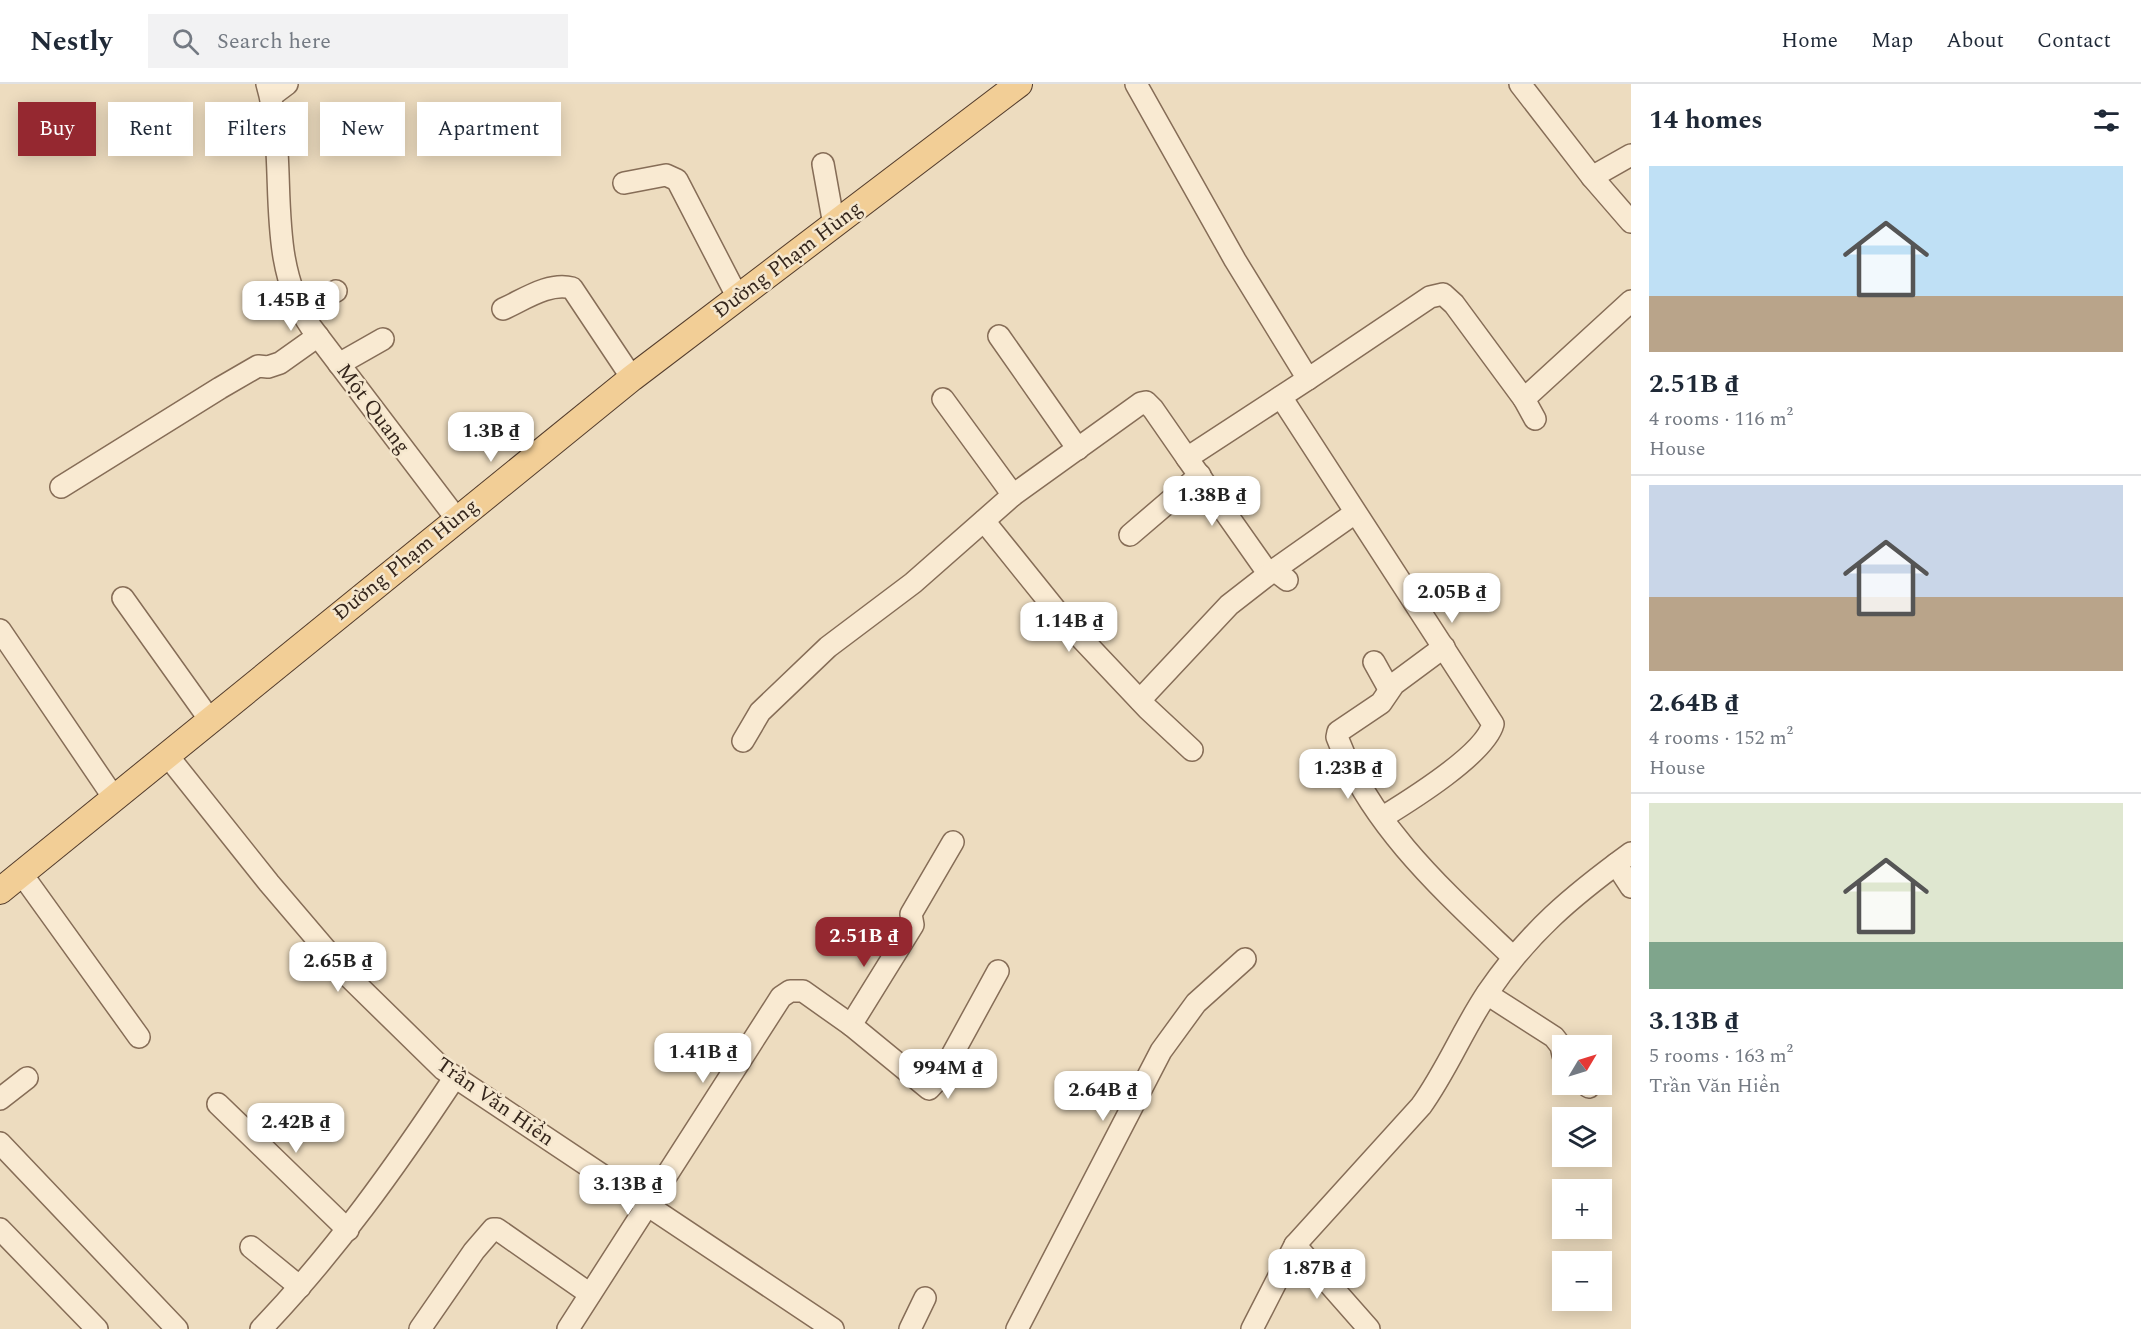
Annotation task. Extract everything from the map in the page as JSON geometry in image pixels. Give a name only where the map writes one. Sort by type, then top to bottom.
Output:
[{"type":"main road","name":"Đường Phạm Hùng","points":[[0,891],[456,518],[632,378],[1019,84]]},
{"type":"street","points":[[1136,84],[1235,260],[1308,380]]},
{"type":"street","points":[[1520,84],[1592,177],[1631,222]]},
{"type":"street","name":"Một Quang","points":[[275,88],[285,272],[300,310],[456,518]]},
{"type":"street","points":[[1592,177],[1631,155]]},
{"type":"street","points":[[823,164],[834,225]]},
{"type":"street","points":[[624,183],[666,176],[677,180],[738,298]]},
{"type":"street","points":[[503,309],[560,285],[572,288],[632,378]]},
{"type":"street","points":[[300,310],[336,291]]},
{"type":"street","points":[[1187,458],[1308,380],[1430,297],[1443,294],[1454,304],[1524,399],[1535,419]]},
{"type":"street","points":[[1524,399],[1631,301]]},
{"type":"street","points":[[61,487],[220,388],[258,366],[268,367],[280,363],[318,336]]},
{"type":"street","points":[[999,336],[1078,449]]},
{"type":"street","points":[[339,364],[383,339]]},
{"type":"street","points":[[1281,397],[1490,717],[1492,729],[1486,738],[1429,788],[1383,817]]},
{"type":"street","points":[[943,399],[1013,495]]},
{"type":"street","points":[[743,741],[760,712],[811,662],[913,583],[1013,495],[1141,403],[1146,402],[1276,574]]},
{"type":"street","points":[[1130,536],[1200,475]]},
{"type":"street","points":[[1140,700],[1229,605],[1276,574],[1355,513]]},
{"type":"street","points":[[984,520],[1063,619],[1140,700],[1192,750]]},
{"type":"street","points":[[123,598],[210,720]]},
{"type":"street","points":[[0,630],[114,798]]},
{"type":"street","points":[[1444,647],[1389,689],[1381,703],[1338,732],[1337,737],[1361,784],[1408,855],[1514,957]]},
{"type":"street","points":[[1374,662],[1389,689]]},
{"type":"street","name":"Trần Văn Hiển","points":[[167,755],[350,978],[443,1069],[449,1087],[643,1214],[833,1329]]},
{"type":"street","points":[[850,1025],[911,928],[911,914],[952,842]]},
{"type":"street","points":[[1252,1329],[1295,1245],[1422,1106],[1438,1083],[1487,994],[1514,957],[1569,899],[1623,859],[1631,887]]},
{"type":"street","points":[[21,873],[139,1037]]},
{"type":"street","points":[[1017,1329],[1161,1051],[1196,1003],[1245,959]]},
{"type":"street","points":[[568,1329],[782,997],[790,991],[803,991],[850,1025],[925,1088],[932,1088],[998,971]]},
{"type":"street","points":[[1487,994],[1552,1036]]},
{"type":"street","points":[[0,1099],[27,1078]]},
{"type":"street","points":[[261,1329],[348,1230],[449,1087]]},
{"type":"street","points":[[218,1104],[348,1230]]},
{"type":"street","points":[[0,1143],[177,1329]]},
{"type":"street","points":[[0,1229],[97,1329]]},
{"type":"street","points":[[420,1329],[474,1251],[493,1229],[498,1229],[590,1294]]},
{"type":"street","points":[[1295,1245],[1370,1329]]},
{"type":"street","points":[[251,1247],[300,1287]]},
{"type":"street","points":[[910,1329],[925,1298]]}]
